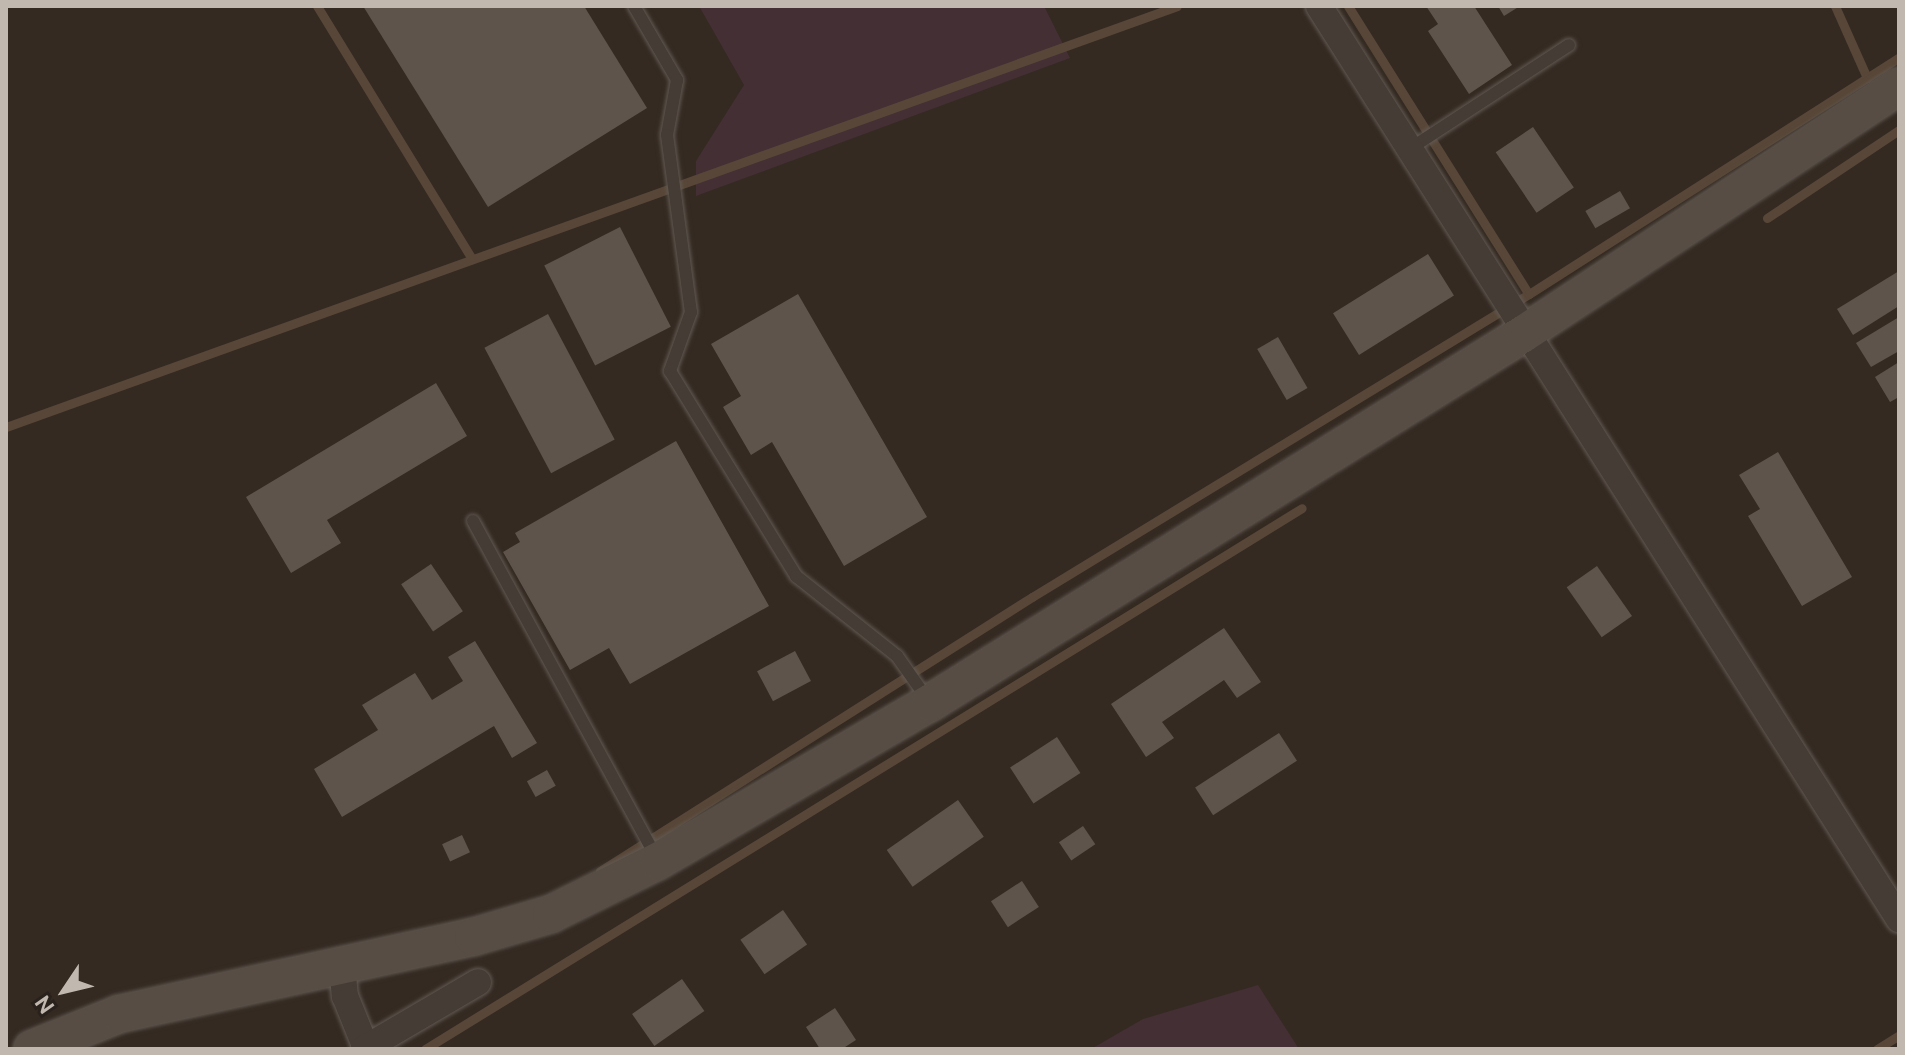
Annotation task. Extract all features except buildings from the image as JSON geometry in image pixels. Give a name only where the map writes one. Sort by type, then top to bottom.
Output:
[{"type":"street","points":[[1319,6],[1523,334],[1899,919]]},
{"type":"street","points":[[32,1049],[119,1014],[473,937],[551,914],[658,861],[930,703],[1523,334],[1899,86]]},
{"type":"street","points":[[342,964],[345,996],[365,1048],[478,982]]},
{"type":"lane","points":[[634,6],[677,80],[667,135],[691,312],[670,371],[796,576],[897,656],[930,703]]},
{"type":"lane","points":[[1408,150],[1569,45]]},
{"type":"lane","points":[[473,521],[658,861]]},
{"type":"shaded area","points":[[699,6],[1044,6],[1070,58],[696,196],[696,161],[744,85]]},
{"type":"shaded area","points":[[1258,985],[1299,1049],[1091,1049],[1143,1019]]},
{"type":"waterway","points":[[317,6],[472,259]]},
{"type":"waterway","points":[[6,427],[1177,6]]},
{"type":"waterway","points":[[1348,6],[1529,294]]},
{"type":"waterway","points":[[1835,6],[1867,78]]},
{"type":"waterway","points":[[600,871],[1032,597],[1529,294],[1899,57]]},
{"type":"waterway","points":[[1767,218],[1899,130]]},
{"type":"waterway","points":[[425,1049],[1302,508]]},
{"type":"waterway","points":[[1877,1049],[1899,1035]]}]
